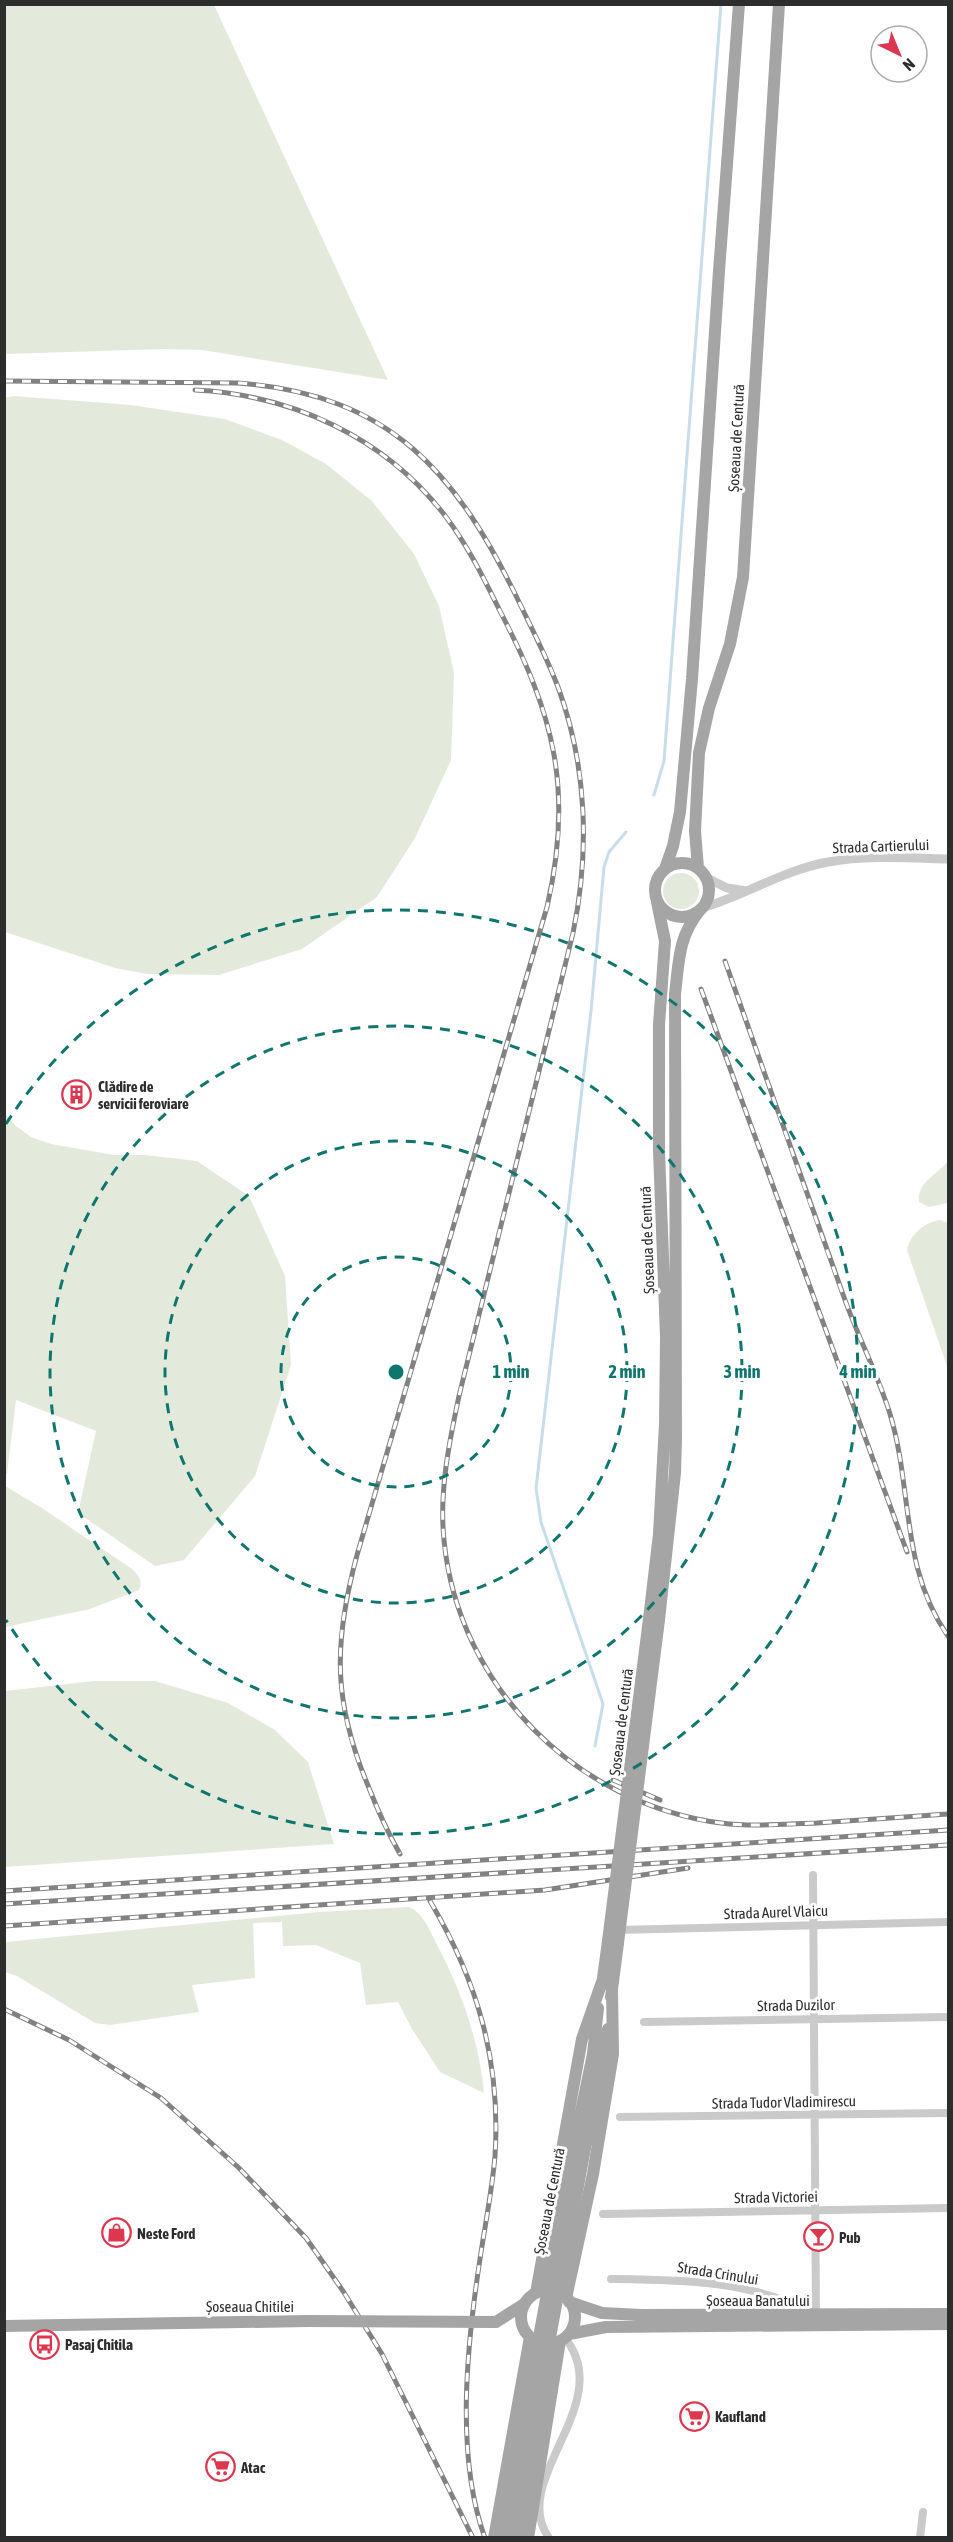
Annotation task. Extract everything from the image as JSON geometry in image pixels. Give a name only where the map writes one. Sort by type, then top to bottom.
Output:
[{"type":"main road","name":"Șoseaua de Centură","points":[[654,1620],[666,1391],[658,1151],[659,1025],[665,940],[655,886],[658,878],[666,869],[680,812],[692,679],[739,4]]},
{"type":"main road","name":"Șoseaua de Centură","points":[[517,2538],[581,2142],[675,1473],[675,994],[681,942],[687,928],[708,897],[709,889],[702,873],[695,831],[699,753],[709,708],[730,644],[743,577],[779,4]]},
{"type":"main road","points":[[666,869],[671,865],[685,863],[702,873]]},
{"type":"main road","points":[[657,902],[669,914],[676,917],[685,917],[701,909]]},
{"type":"main road","name":"Șoseaua de Centură","points":[[505,2538],[531,2381],[581,2142],[605,2050],[612,1989],[610,1938]]},
{"type":"main road","points":[[536,2293],[582,2039],[603,1979]]},
{"type":"main road","points":[[528,2538],[564,2338],[574,2314],[568,2300],[593,2174],[613,2054],[612,1989]]},
{"type":"main road","points":[[496,2322],[536,2293],[549,2291],[568,2300]]},
{"type":"main road","name":"Șoseaua Banatului","points":[[568,2300],[602,2313],[948,2324]]},
{"type":"main road","points":[[494,2538],[527,2334],[521,2320],[525,2303]]},
{"type":"main road","name":"Șoseaua Banatului","points":[[564,2338],[606,2327],[816,2321],[948,2314]]},
{"type":"main road","name":"Șoseaua Chitilei","points":[[4,2326],[308,2320],[496,2322],[527,2334]]},
{"type":"main road","points":[[527,2334],[541,2343],[564,2338]]},
{"type":"street","name":"Strada Cartierului","points":[[701,909],[827,862],[894,858],[948,859]]},
{"type":"street","points":[[702,873],[727,888],[747,891]]},
{"type":"street","points":[[813,1875],[812,2018],[816,2321]]},
{"type":"street","name":"Strada Aurel Vlaicu","points":[[610,1938],[813,1924],[948,1922]]},
{"type":"street","name":"Strada Duzilor","points":[[644,2022],[948,2017]]},
{"type":"street","name":"Strada Tudor Vladimirescu","points":[[620,2118],[948,2113]]},
{"type":"street","name":"Strada Victoriei","points":[[603,2214],[948,2208]]},
{"type":"street","name":"Strada Crinului","points":[[611,2279],[694,2281],[736,2287],[796,2304],[816,2321]]},
{"type":"street","points":[[549,2538],[538,2517],[540,2494],[570,2419],[581,2377],[574,2349],[564,2338]]},
{"type":"street","points":[[920,2538],[923,2512]]},
{"type":"green space","points":[[4,5],[214,5],[388,380],[202,350],[5,354]]},
{"type":"green space","points":[[14,396],[131,405],[225,419],[282,440],[326,464],[372,501],[414,554],[439,606],[454,673],[451,760],[415,838],[377,897],[302,949],[219,975],[147,974],[115,968],[5,932],[4,398]]},
{"type":"green space","points":[[681,873],[694,878],[699,891],[694,904],[681,909],[668,904],[663,891],[668,878]]},
{"type":"green space","points":[[4,1113],[31,1137],[51,1144],[114,1155],[145,1155],[197,1161],[249,1196],[285,1276],[291,1365],[255,1476],[184,1560],[155,1566],[78,1513],[96,1431],[16,1400],[7,1474],[5,1473]]},
{"type":"green space","points":[[948,1161],[948,1203],[929,1207],[919,1202],[919,1195],[924,1184]]},
{"type":"green space","points":[[940,1220],[948,1223],[948,1369],[907,1250],[911,1239],[919,1230],[929,1223]]},
{"type":"green space","points":[[5,1486],[42,1508],[132,1569],[140,1578],[139,1590],[90,1609],[5,1627]]},
{"type":"green space","points":[[94,1681],[155,1681],[228,1703],[275,1730],[308,1762],[334,1844],[5,1867],[5,1691]]},
{"type":"green space","points":[[409,1907],[421,1916],[427,1925],[460,1995],[478,2053],[484,2093],[440,2072],[412,2029],[398,2002],[366,2005],[360,1963],[316,1945],[283,1946],[282,1922],[253,1923],[255,1978],[192,1985],[199,2012],[110,2025],[95,2023],[17,1976],[5,1972],[5,1942],[319,1912]]},
{"type":"waterway","points":[[654,795],[664,761],[721,4]]},
{"type":"waterway","points":[[595,1746],[603,1704],[541,1522],[536,1488],[591,1011],[604,867],[609,852],[626,832]]},
{"type":"railway","points":[[4,381],[237,383],[291,390],[337,404],[378,423],[413,448],[443,479],[471,516],[496,557],[520,604],[558,687],[575,747],[583,809],[583,840],[582,871],[573,933],[459,1396],[449,1450],[444,1486],[443,1522],[454,1594],[473,1644],[500,1689],[534,1730],[574,1764],[619,1791],[668,1811],[733,1824],[817,1823],[948,1814]]},
{"type":"railway","points":[[195,390],[267,401],[335,426],[366,443],[422,489],[461,539],[519,649],[546,720],[554,754],[559,826],[547,907],[357,1555],[344,1617],[340,1673],[349,1728],[372,1797],[400,1854]]},
{"type":"railway","points":[[725,961],[845,1300],[890,1414],[902,1471],[915,1556],[922,1583],[933,1610],[948,1636]]},
{"type":"railway","points":[[701,989],[907,1552]]},
{"type":"railway","points":[[613,1780],[660,1800]]},
{"type":"railway","points":[[4,1891],[948,1830]]},
{"type":"railway","points":[[4,1904],[948,1845]]},
{"type":"railway","points":[[4,1926],[545,1890],[688,1868]]},
{"type":"railway","points":[[430,1901],[447,1931],[473,1992],[490,2055],[494,2088],[495,2156],[471,2327],[466,2400],[470,2472],[485,2538]]},
{"type":"railway","points":[[4,2009],[69,2040],[161,2098],[239,2168],[306,2238],[343,2291],[382,2354],[473,2538]]},
{"type":"place","name":"Clădire de servicii feroviare","points":[[77,1095]]},
{"type":"place","name":"Neste Ford","points":[[116,2233]]},
{"type":"place","name":"Pub","points":[[818,2237]]},
{"type":"place","name":"Pasaj Chitila","points":[[44,2344]]},
{"type":"place","name":"Kaufland","points":[[694,2416]]},
{"type":"place","name":"Atac","points":[[220,2467]]}]
